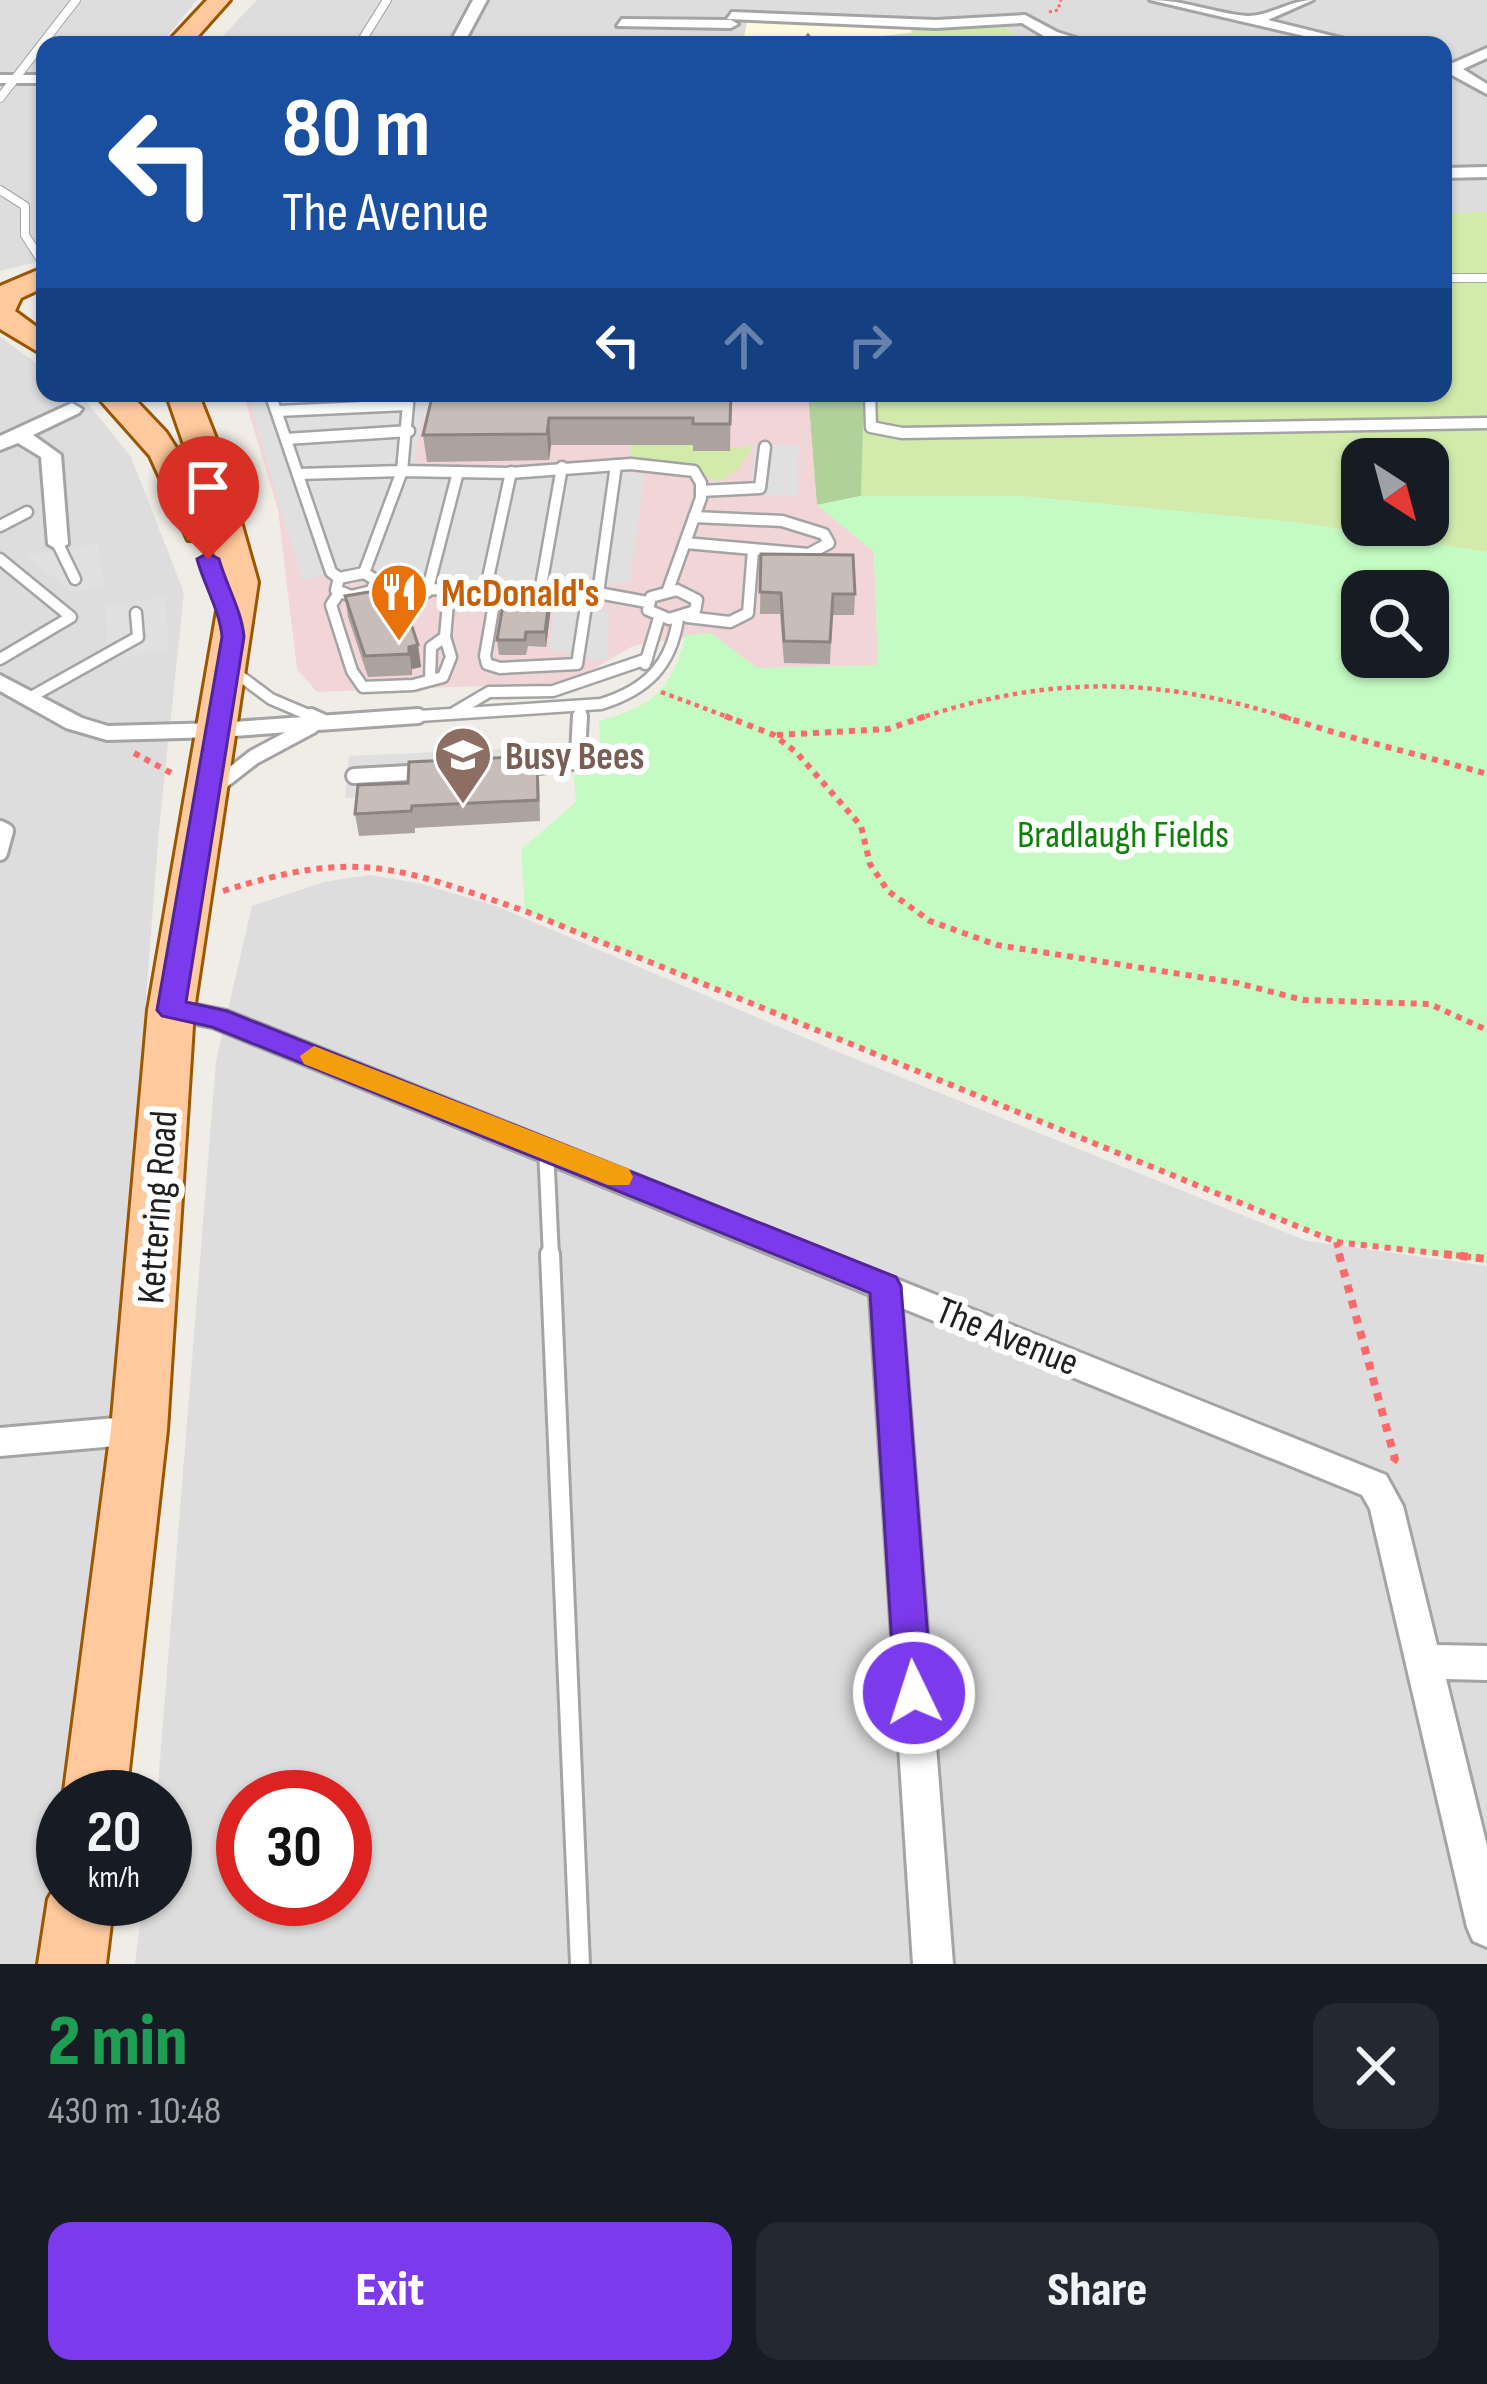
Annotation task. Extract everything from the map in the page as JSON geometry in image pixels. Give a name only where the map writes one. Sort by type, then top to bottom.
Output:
[{"type":"main road","points":[[185,36],[219,0]]},
{"type":"main road","points":[[17,324],[0,311],[9,293],[25,278]]},
{"type":"main road","name":"Kettering Road","points":[[119,402],[168,454],[189,493],[217,592],[232,620]]},
{"type":"main road","name":"Kettering Road","points":[[97,1770],[139,1430],[171,1010],[186,902],[190,795],[219,730],[240,582],[232,542],[185,402]]},
{"type":"main road","points":[[72,1964],[77,1926]]},
{"type":"street","points":[[461,36],[480,0]]},
{"type":"street","points":[[1157,0],[1322,36]]},
{"type":"street","points":[[1254,21],[1306,0]]},
{"type":"street","points":[[622,23],[733,13],[936,24],[1025,20],[1059,36]]},
{"type":"street","points":[[1452,66],[1487,52]]},
{"type":"street","points":[[1452,71],[1487,90]]},
{"type":"street","points":[[1452,172],[1487,172]]},
{"type":"street","points":[[10,439],[72,410]]},
{"type":"street","points":[[10,439],[51,455],[58,544]]},
{"type":"street","points":[[0,682],[87,729],[130,735],[219,730]]},
{"type":"street","name":"The Avenue","points":[[171,1010],[217,1018],[546,1148],[1373,1485]]},
{"type":"street","points":[[885,1286],[932,1964]]},
{"type":"street","points":[[0,1442],[139,1430]]},
{"type":"street","points":[[1373,1485],[1386,1507],[1487,1927]]},
{"type":"street","points":[[1423,1662],[1487,1663]]},
{"type":"lane","points":[[45,36],[76,0]]},
{"type":"lane","points":[[365,36],[387,0]]},
{"type":"lane","points":[[0,98],[7,79],[36,46]]},
{"type":"lane","points":[[0,190],[25,206],[25,278]]},
{"type":"lane","points":[[1452,278],[1487,278]]},
{"type":"lane","points":[[219,730],[581,706],[626,698],[661,674],[682,618],[695,611],[698,600],[687,592],[668,590],[647,602],[593,593],[374,588],[358,595],[339,586],[331,572],[274,402]]},
{"type":"lane","points":[[277,411],[375,402]]},
{"type":"lane","points":[[408,402],[402,471],[364,573],[339,586],[331,605],[352,671],[363,687],[413,686],[442,677],[452,662],[452,648],[445,637],[449,592]]},
{"type":"lane","points":[[870,402],[871,427],[902,433],[1487,422]]},
{"type":"lane","points":[[286,439],[409,430]]},
{"type":"lane","points":[[701,491],[760,488],[765,447]]},
{"type":"lane","points":[[298,474],[511,472],[616,465],[676,466],[694,471],[701,491],[668,590]]},
{"type":"lane","points":[[511,472],[490,592],[487,664],[500,668],[577,664],[616,465]]},
{"type":"lane","points":[[540,592],[562,467]]},
{"type":"lane","points":[[427,592],[458,472]]},
{"type":"lane","points":[[0,526],[27,512]]},
{"type":"lane","points":[[685,543],[809,554],[822,551],[829,543],[824,534],[782,520],[694,518]]},
{"type":"lane","points":[[58,544],[75,579]]},
{"type":"lane","points":[[647,602],[648,610],[659,618],[730,622],[748,613],[753,550]]},
{"type":"lane","points":[[0,559],[70,617],[0,659]]},
{"type":"lane","points":[[364,573],[376,580],[374,588]]},
{"type":"lane","points":[[29,698],[138,637],[136,613]]},
{"type":"lane","points":[[640,686],[659,618]]},
{"type":"lane","points":[[430,680],[430,647],[445,637]]},
{"type":"lane","points":[[451,715],[489,692],[553,691],[647,659]]},
{"type":"lane","points":[[228,668],[271,699],[321,723]]},
{"type":"lane","points":[[514,768],[572,762],[578,754],[581,706]]},
{"type":"lane","points":[[190,795],[321,723]]},
{"type":"lane","points":[[354,776],[446,771]]},
{"type":"lane","points":[[0,828],[6,831],[0,853]]},
{"type":"lane","points":[[546,1148],[580,1964]]},
{"type":"path","points":[[640,686],[687,699],[773,735],[797,753],[860,826],[870,864],[888,891],[930,921],[997,944],[1237,983],[1303,1000],[1430,1004],[1487,1030]]},
{"type":"path","points":[[773,735],[888,729],[975,700],[1143,686],[1216,694],[1382,749],[1407,751],[1487,774]]},
{"type":"path","points":[[87,729],[176,776],[190,795]]},
{"type":"path","points":[[186,902],[284,871],[368,864],[402,871],[525,911],[1336,1242],[1487,1259]]},
{"type":"path","points":[[1336,1242],[1395,1460],[1373,1485]]},
{"type":"shaded area","points":[[0,0],[197,0],[167,36],[36,36],[36,262],[0,271]]},
{"type":"shaded area","points":[[257,0],[1487,0],[1487,212],[1452,213],[1452,36],[223,36]]},
{"type":"shaded area","points":[[748,19],[1005,28],[1019,36],[744,36]]},
{"type":"shaded area","points":[[0,337],[36,363],[36,402],[87,402],[131,457],[184,593],[159,829],[102,1568],[68,1770],[36,1770],[36,1926],[42,1926],[36,1964],[0,1964]]},
{"type":"shaded area","points":[[246,402],[809,402],[817,504],[874,552],[878,665],[757,668],[710,633],[633,646],[569,683],[317,692],[297,669],[278,510]]},
{"type":"shaded area","points":[[250,402],[434,402],[430,417],[422,418],[414,469],[630,463],[628,474],[645,474],[630,582],[586,587],[389,585],[357,568],[302,581]]},
{"type":"shaded area","points":[[754,444],[799,445],[797,496],[750,495]]},
{"type":"shaded area","points":[[97,543],[105,587],[72,592],[27,556]]},
{"type":"shaded area","points":[[165,597],[169,650],[107,660],[106,606]]},
{"type":"shaded area","points":[[555,606],[610,612],[607,659],[567,661],[569,652],[549,652]]},
{"type":"shaded area","points":[[551,747],[551,774],[400,781],[398,795],[345,798],[349,756]]},
{"type":"shaded area","points":[[369,875],[418,883],[496,906],[843,1054],[1307,1241],[1487,1266],[1487,1964],[135,1964],[140,1926],[192,1926],[192,1770],[159,1770],[216,1061],[252,906],[324,882]]},
{"type":"green space","points":[[912,28],[1005,28],[1019,36],[881,36],[911,33]]},
{"type":"green space","points":[[1487,212],[1487,552],[1448,546],[1449,438],[1341,438],[1341,529],[1019,496],[861,496],[864,402],[1452,402],[1452,213]]},
{"type":"green space","points":[[809,402],[864,402],[861,496],[817,505]]},
{"type":"green space","points":[[631,445],[694,445],[694,451],[753,446],[739,468],[718,482],[679,463],[630,460]]},
{"type":"green space","name":"Bradlaugh Fields","points":[[861,496],[1019,496],[1294,522],[1341,529],[1341,546],[1448,546],[1487,552],[1487,1263],[1336,1242],[525,911],[521,850],[576,802],[574,776],[601,751],[599,721],[633,709],[658,693],[674,669],[686,635],[711,633],[757,668],[878,665],[874,552],[817,505]]},
{"type":"building","points":[[431,402],[731,402],[730,424],[693,424],[693,418],[549,418],[547,434],[423,435]]},
{"type":"building","points":[[761,554],[853,555],[855,594],[833,594],[830,642],[784,641],[781,593],[760,592]]},
{"type":"building","points":[[399,587],[418,645],[409,647],[409,654],[365,656],[345,596]]},
{"type":"building","points":[[505,593],[550,593],[545,632],[526,632],[525,640],[497,640]]},
{"type":"building","points":[[537,756],[538,800],[412,806],[411,811],[355,814],[358,785],[408,783],[409,762]]},
{"type":"slow traffic","points":[[314,1056],[618,1177]]},
{"type":"place","name":"McDonald's","points":[[399,643]]},
{"type":"place","name":"Busy Bees","points":[[463,806]]},
{"type":"route","points":[[208,559],[217,592],[232,620],[233,637],[171,1010],[217,1018],[885,1286],[914,1693]]}]
